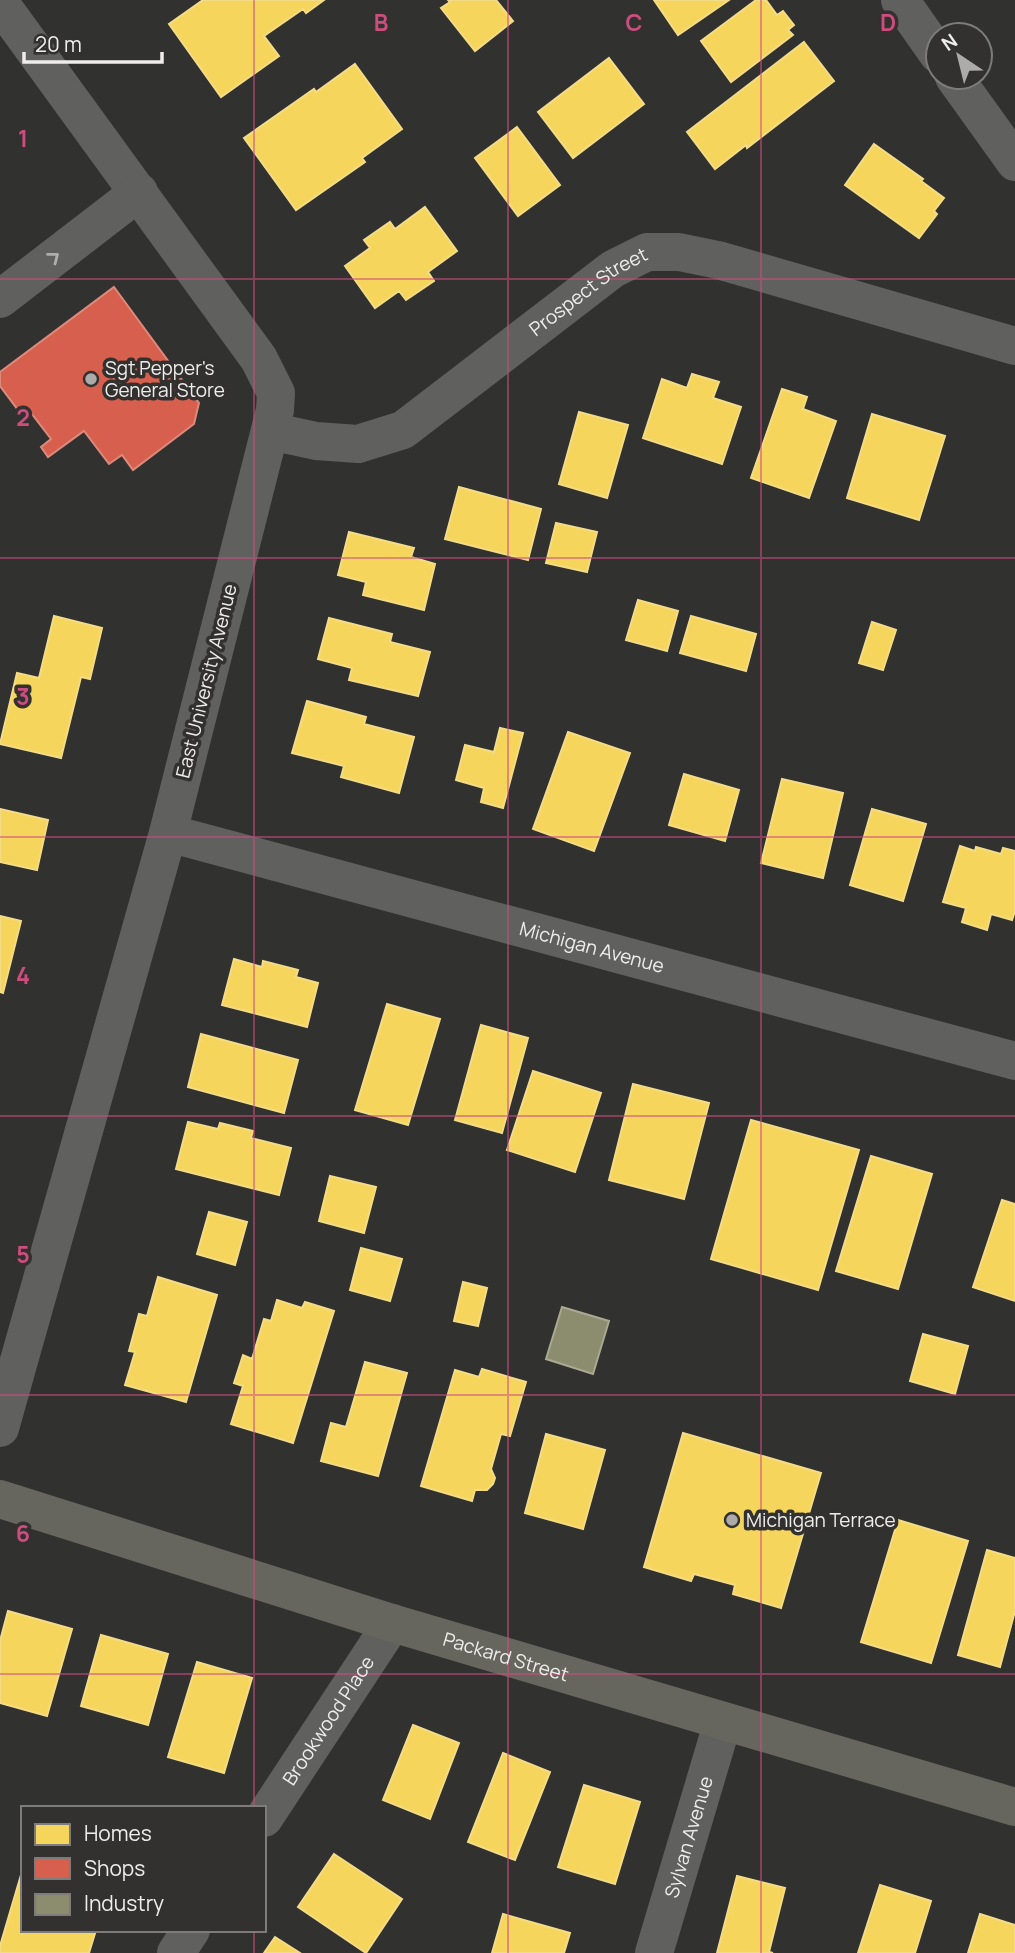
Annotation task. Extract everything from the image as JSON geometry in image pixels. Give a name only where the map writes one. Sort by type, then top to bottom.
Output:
[{"type":"main road","name":"Packard Street","points":[[0,1499],[392,1623],[1015,1807]]},
{"type":"street","points":[[900,0],[924,34]]},
{"type":"street","name":"East University Avenue","points":[[0,3],[268,374],[276,393],[270,431],[168,833],[0,1428]]},
{"type":"street","points":[[964,91],[1015,162]]},
{"type":"street","points":[[0,299],[139,192]]},
{"type":"street","name":"Prospect Street","points":[[270,431],[316,441],[358,444],[403,429],[613,269],[647,252],[679,252],[718,260],[1015,346]]},
{"type":"street","name":"Michigan Avenue","points":[[168,833],[1015,1061]]},
{"type":"street","name":"Brookwood Place","points":[[266,1815],[392,1623]]},
{"type":"street","name":"Sylvan Avenue","points":[[654,1953],[723,1720]]},
{"type":"street","points":[[176,1953],[190,1932]]},
{"type":"building: Homes","points":[[203,0],[324,0],[306,13],[303,9],[264,36],[279,56],[221,97],[169,24]]},
{"type":"building: Homes","points":[[448,0],[496,0],[513,21],[475,51],[441,8],[450,2]]},
{"type":"building: Homes","points":[[654,0],[729,0],[678,35]]},
{"type":"building: Homes","points":[[756,0],[766,0],[777,15],[783,11],[794,25],[788,30],[793,35],[731,82],[701,41]]},
{"type":"building: Homes","points":[[804,42],[834,81],[747,148],[746,145],[715,169],[687,132]]},
{"type":"building: Homes","points":[[609,58],[644,104],[573,158],[538,112]]},
{"type":"building: Homes","points":[[355,64],[402,129],[362,158],[365,162],[296,210],[244,138]]},
{"type":"building: Homes","points":[[517,127],[560,185],[518,216],[475,158]]},
{"type":"building: Homes","points":[[874,144],[923,179],[921,181],[944,198],[934,211],[937,214],[919,238],[845,185]]},
{"type":"building: Homes","points":[[425,207],[457,251],[428,272],[434,281],[406,300],[399,291],[375,308],[345,266],[370,248],[364,240],[390,222],[395,229]]},
{"type":"building: Homes","points":[[692,374],[719,382],[713,398],[741,407],[722,464],[643,438],[662,379],[687,388]]},
{"type":"building: Homes","points":[[782,389],[807,397],[803,409],[836,421],[809,498],[751,478]]},
{"type":"building: Homes","points":[[579,412],[628,425],[607,498],[559,484]]},
{"type":"building: Homes","points":[[872,414],[945,436],[919,520],[847,498]]},
{"type":"building: Homes","points":[[459,487],[541,509],[528,560],[445,539]]},
{"type":"building: Homes","points":[[556,523],[597,532],[587,572],[546,563]]},
{"type":"building: Homes","points":[[349,532],[414,548],[411,557],[435,564],[424,610],[363,595],[366,582],[338,575]]},
{"type":"building: Homes","points":[[638,600],[678,611],[667,651],[626,640]]},
{"type":"building: Homes","points":[[54,616],[102,628],[90,679],[81,677],[61,758],[0,744],[17,673],[39,678]]},
{"type":"building: Homes","points":[[691,616],[756,634],[746,671],[680,653]]},
{"type":"building: Homes","points":[[329,618],[392,634],[390,642],[430,652],[418,696],[349,680],[352,668],[318,659]]},
{"type":"building: Homes","points":[[872,622],[896,630],[883,670],[859,663]]},
{"type":"building: Homes","points":[[307,701],[366,717],[364,724],[414,737],[399,793],[341,777],[344,766],[292,753]]},
{"type":"building: Homes","points":[[500,728],[523,733],[503,808],[481,802],[484,788],[456,780],[465,745],[494,752]]},
{"type":"building: Homes","points":[[568,732],[630,753],[594,851],[533,829]]},
{"type":"building: Homes","points":[[684,774],[739,790],[725,841],[669,825]]},
{"type":"building: Homes","points":[[782,779],[843,793],[823,878],[761,863]]},
{"type":"building: Homes","points":[[0,809],[48,820],[37,870],[0,862]]},
{"type":"building: Homes","points":[[872,809],[926,824],[903,901],[850,885]]},
{"type":"building: Homes","points":[[960,846],[1001,854],[1003,848],[1015,851],[1015,911],[1012,920],[991,914],[987,930],[962,922],[966,908],[943,902]]},
{"type":"building: Homes","points":[[0,916],[21,921],[3,993],[0,992]]},
{"type":"building: Homes","points":[[234,959],[262,967],[263,961],[298,970],[296,977],[318,983],[307,1027],[222,1005]]},
{"type":"building: Homes","points":[[387,1004],[440,1019],[408,1125],[355,1110]]},
{"type":"building: Homes","points":[[481,1025],[528,1038],[502,1133],[455,1120]]},
{"type":"building: Homes","points":[[201,1034],[298,1060],[284,1113],[188,1087]]},
{"type":"building: Homes","points":[[533,1071],[601,1093],[575,1172],[507,1150]]},
{"type":"building: Homes","points":[[633,1084],[709,1103],[684,1199],[609,1180]]},
{"type":"building: Homes","points":[[751,1120],[859,1150],[818,1290],[711,1259]]},
{"type":"building: Homes","points":[[188,1122],[218,1129],[220,1123],[253,1131],[251,1138],[291,1148],[279,1195],[176,1169]]},
{"type":"building: Homes","points":[[871,1156],[932,1174],[898,1289],[836,1271]]},
{"type":"building: Homes","points":[[330,1176],[376,1187],[364,1233],[319,1221]]},
{"type":"building: Homes","points":[[1002,1200],[1015,1204],[1015,1301],[973,1287]]},
{"type":"building: Homes","points":[[209,1212],[247,1222],[235,1265],[197,1254]]},
{"type":"building: Homes","points":[[361,1248],[402,1259],[390,1301],[350,1290]]},
{"type":"building: Homes","points":[[158,1277],[217,1295],[186,1402],[125,1385],[135,1352],[129,1351],[139,1314],[147,1316]]},
{"type":"building: Homes","points":[[463,1282],[487,1288],[478,1326],[454,1321]]},
{"type":"building: Homes","points":[[277,1300],[302,1308],[305,1302],[334,1311],[293,1443],[231,1424],[243,1386],[234,1383],[243,1355],[252,1359],[264,1319],[271,1321]]},
{"type":"building: Homes","points":[[923,1334],[968,1346],[955,1394],[910,1381]]},
{"type":"building: Homes","points":[[365,1362],[407,1373],[378,1476],[321,1461],[331,1423],[346,1427]]},
{"type":"building: Homes","points":[[482,1369],[526,1382],[510,1436],[501,1434],[491,1469],[495,1478],[493,1484],[487,1490],[475,1490],[472,1501],[421,1486],[455,1370],[479,1377]]},
{"type":"building: Homes","name":"Michigan Terrace","points":[[683,1433],[821,1473],[781,1608],[733,1594],[735,1585],[694,1574],[691,1581],[644,1567]]},
{"type":"building: Homes","points":[[546,1434],[605,1450],[583,1529],[525,1513]]},
{"type":"building: Homes","points":[[898,1520],[968,1541],[931,1663],[861,1642]]},
{"type":"building: Homes","points":[[987,1550],[1015,1558],[1015,1611],[1000,1667],[958,1655]]},
{"type":"building: Homes","points":[[8,1611],[72,1629],[47,1716],[0,1703],[0,1641]]},
{"type":"building: Homes","points":[[101,1635],[168,1654],[148,1725],[81,1706]]},
{"type":"building: Homes","points":[[197,1662],[252,1678],[224,1773],[168,1757]]},
{"type":"building: Homes","points":[[413,1725],[459,1743],[430,1819],[383,1800]]},
{"type":"building: Homes","points":[[503,1753],[550,1772],[515,1860],[468,1842]]},
{"type":"building: Homes","points":[[584,1785],[640,1802],[615,1884],[558,1867]]},
{"type":"building: Homes","points":[[334,1854],[402,1899],[366,1953],[298,1907]]},
{"type":"building: Homes","points":[[21,1875],[21,1932],[95,1932],[89,1953],[0,1953]]},
{"type":"building: Homes","points":[[737,1876],[785,1888],[769,1952],[773,1953],[717,1953]]},
{"type":"building: Homes","points":[[880,1885],[931,1901],[915,1953],[858,1953]]},
{"type":"building: Homes","points":[[503,1914],[570,1933],[564,1953],[492,1953]]},
{"type":"building: Homes","points":[[980,1914],[1015,1925],[1015,1953],[968,1953]]},
{"type":"building: Homes","points":[[275,1937],[300,1953],[264,1953]]},
{"type":"building: Shops","name":"Sgt Pepper's General Store","points":[[114,287],[199,403],[194,424],[133,470],[122,455],[109,464],[84,431],[48,457],[41,447],[51,439],[28,409],[21,414],[0,386],[0,372]]},
{"type":"building: Industry","points":[[562,1307],[609,1321],[593,1374],[546,1359]]},
{"type":"place","name":"Sgt Pepper's General Store","points":[[91,379]]},
{"type":"place","name":"Michigan Terrace","points":[[732,1520]]}]
